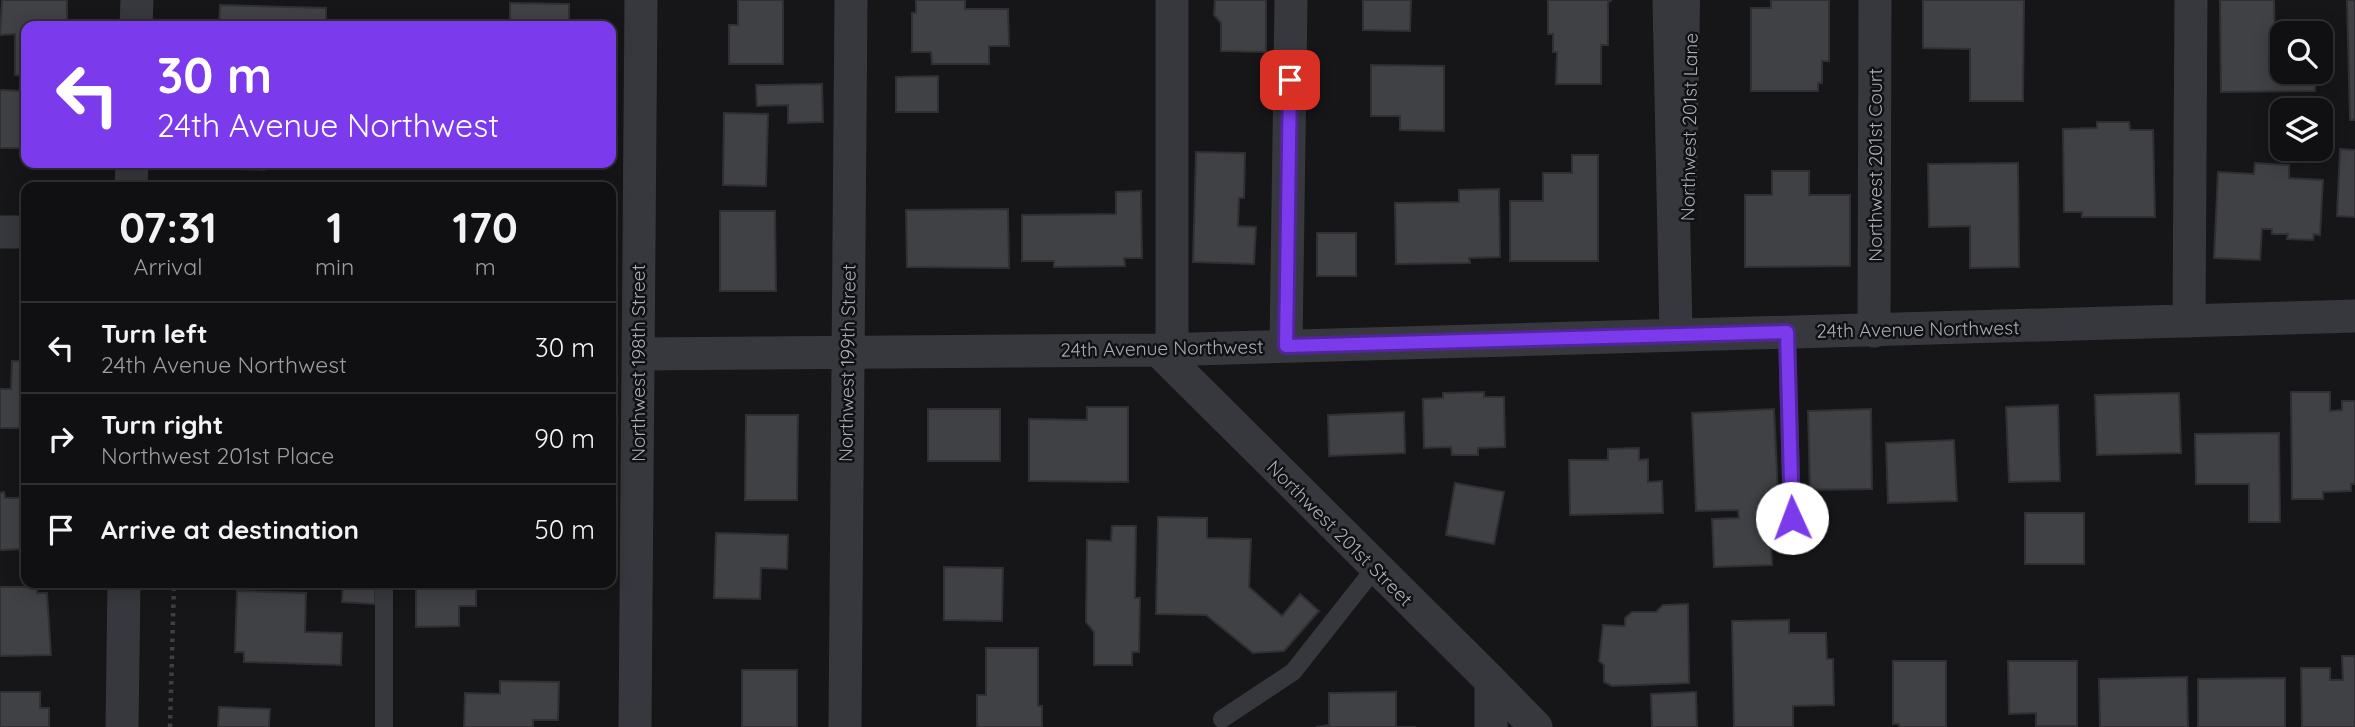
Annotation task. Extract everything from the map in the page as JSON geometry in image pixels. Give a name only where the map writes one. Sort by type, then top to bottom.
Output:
[{"type":"street","points":[[136,0],[136,21]]},
{"type":"street","name":"Northwest 198th Street","points":[[635,727],[640,354],[624,236],[641,0]]},
{"type":"street","name":"Northwest 199th Street","points":[[845,727],[851,0]]},
{"type":"street","points":[[1165,349],[1171,0]]},
{"type":"street","points":[[1286,346],[1291,0]]},
{"type":"street","name":"Northwest 201st Lane","points":[[1669,0],[1676,333]]},
{"type":"street","name":"Northwest 201st Court","points":[[1874,331],[1875,0]]},
{"type":"street","points":[[2189,321],[2190,0]]},
{"type":"street","points":[[0,232],[21,232]]},
{"type":"street","name":"24th Avenue Northwest","points":[[640,354],[1165,349],[2355,316]]},
{"type":"street","name":"Northwest 201st Street","points":[[1165,349],[1375,569],[1536,727]]},
{"type":"street","points":[[122,727],[124,588]]},
{"type":"street","points":[[1491,681],[1491,727]]},
{"type":"lane","name":"Northwest 201st Lane","points":[[1675,250],[1686,236],[1692,75],[1691,0]]},
{"type":"lane","points":[[1787,332],[1792,518]]},
{"type":"lane","points":[[1222,719],[1293,672],[1375,569]]},
{"type":"lane","points":[[384,588],[384,727]]},
{"type":"path","points":[[170,727],[174,588]]},
{"type":"building","points":[[2,0],[67,0],[67,21],[21,21],[21,76],[15,75],[15,34],[0,35]]},
{"type":"building","points":[[738,0],[783,0],[783,64],[729,64],[729,25],[738,25]]},
{"type":"building","points":[[916,0],[965,0],[965,9],[1008,9],[1009,46],[989,46],[989,64],[932,64],[931,52],[912,52],[912,13],[916,13]]},
{"type":"building","points":[[1215,0],[1266,0],[1266,52],[1221,51],[1221,23],[1214,15]]},
{"type":"building","points":[[1363,0],[1411,0],[1410,31],[1363,30]]},
{"type":"building","points":[[1548,0],[1612,0],[1608,2],[1608,45],[1601,45],[1601,84],[1556,84],[1557,52],[1553,52],[1553,34],[1548,34]]},
{"type":"building","points":[[1771,0],[1829,0],[1829,61],[1822,61],[1822,83],[1818,83],[1818,91],[1751,91],[1751,8],[1771,8]]},
{"type":"building","points":[[1923,0],[2024,0],[2023,101],[1970,101],[1970,49],[1923,48]]},
{"type":"building","points":[[2220,0],[2274,0],[2274,21],[2270,21],[2270,84],[2315,84],[2315,91],[2221,92]]},
{"type":"building","points":[[2347,0],[2355,0],[2355,120],[2350,120]]},
{"type":"building","points":[[510,3],[569,4],[569,21],[510,21]]},
{"type":"building","points":[[220,5],[326,8],[326,21],[219,21]]},
{"type":"building","points":[[1371,65],[1444,66],[1444,131],[1400,130],[1400,116],[1371,116]]},
{"type":"building","points":[[938,76],[938,112],[896,112],[896,77]]},
{"type":"building","points":[[822,84],[823,122],[788,123],[788,105],[757,106],[756,85]]},
{"type":"building","points":[[0,90],[21,91],[21,148],[0,148]]},
{"type":"building","points":[[724,113],[768,114],[766,186],[723,185]]},
{"type":"building","points":[[2097,122],[2129,122],[2130,130],[2153,130],[2155,217],[2082,217],[2082,212],[2064,212],[2063,129],[2097,128]]},
{"type":"building","points":[[2340,149],[2355,150],[2355,217],[2337,216]]},
{"type":"building","points":[[1196,152],[1245,153],[1244,198],[1239,198],[1238,226],[1256,227],[1254,264],[1193,262]]},
{"type":"building","points":[[1572,155],[1598,155],[1598,261],[1510,261],[1510,201],[1543,201],[1543,173],[1572,173]]},
{"type":"building","points":[[2018,163],[2019,267],[1970,268],[1970,226],[1929,227],[1928,164]]},
{"type":"building","points":[[2255,163],[2289,165],[2289,178],[2323,180],[2320,235],[2314,234],[2313,240],[2287,239],[2288,234],[2272,234],[2272,229],[2262,229],[2260,260],[2214,258],[2218,172],[2254,174]]},
{"type":"building","points":[[218,168],[264,168],[264,170]]},
{"type":"building","points":[[1772,171],[1809,171],[1809,195],[1850,195],[1850,266],[1745,267],[1745,195],[1772,195]]},
{"type":"building","points":[[1499,189],[1500,257],[1469,258],[1470,263],[1396,264],[1395,203],[1459,202],[1459,190]]},
{"type":"building","points":[[1141,191],[1142,258],[1124,258],[1125,266],[1054,267],[1054,261],[1022,261],[1022,215],[1116,214],[1116,192]]},
{"type":"building","points":[[1008,209],[1009,268],[907,267],[906,210]]},
{"type":"building","points":[[720,211],[775,211],[776,291],[720,291]]},
{"type":"building","points":[[1317,233],[1356,233],[1356,276],[1317,276]]},
{"type":"building","points":[[12,361],[21,361],[21,428],[0,428],[0,389],[11,389]]},
{"type":"building","points":[[1484,392],[1484,397],[1504,397],[1505,447],[1478,448],[1478,455],[1452,455],[1451,447],[1424,448],[1423,399],[1443,398],[1443,393]]},
{"type":"building","points":[[2291,392],[2330,392],[2330,411],[2342,410],[2342,401],[2355,401],[2355,484],[2351,484],[2351,491],[2323,492],[2323,499],[2292,499]]},
{"type":"building","points":[[2179,393],[2181,453],[2097,455],[2095,395]]},
{"type":"building","points":[[2058,405],[2060,481],[2009,482],[2006,407]]},
{"type":"building","points":[[1087,407],[1128,407],[1128,482],[1029,481],[1029,419],[1087,420]]},
{"type":"building","points":[[928,409],[1000,409],[1000,461],[928,461]]},
{"type":"building","points":[[1774,409],[1779,518],[1770,527],[1772,565],[1714,567],[1712,519],[1739,518],[1738,510],[1696,511],[1692,413]]},
{"type":"building","points":[[1871,409],[1872,489],[1810,490],[1808,411]]},
{"type":"building","points":[[1404,412],[1405,453],[1329,456],[1328,415]]},
{"type":"building","points":[[746,415],[798,415],[797,500],[745,500]]},
{"type":"building","points":[[2279,433],[2280,522],[2249,522],[2249,484],[2196,484],[2195,434]]},
{"type":"building","points":[[1954,440],[1957,501],[1888,503],[1886,443]]},
{"type":"building","points":[[1639,448],[1639,460],[1648,459],[1648,482],[1662,481],[1663,513],[1570,515],[1569,460],[1608,460],[1608,449]]},
{"type":"building","points":[[1455,483],[1504,492],[1494,544],[1446,535]]},
{"type":"building","points":[[4,492],[5,498],[21,498],[21,549],[0,550],[0,493]]},
{"type":"building","points":[[2025,513],[2084,513],[2084,564],[2025,564]]},
{"type":"building","points":[[1158,517],[1207,518],[1207,538],[1251,539],[1249,587],[1282,616],[1300,594],[1319,611],[1284,651],[1253,653],[1206,615],[1156,614]]},
{"type":"building","points":[[1112,526],[1136,526],[1135,598],[1140,598],[1139,652],[1132,652],[1132,665],[1094,665],[1094,632],[1086,622],[1087,540],[1111,541]]},
{"type":"building","points":[[716,533],[788,535],[787,569],[761,568],[760,599],[714,598]]},
{"type":"building","points":[[944,567],[1003,568],[1002,621],[944,620]]},
{"type":"building","points":[[0,587],[37,588],[37,593],[47,593],[51,655],[0,656]]},
{"type":"building","points":[[343,588],[375,588],[375,604],[342,602]]},
{"type":"building","points":[[416,588],[476,588],[476,606],[459,606],[459,626],[416,627]]},
{"type":"building","points":[[237,591],[306,593],[305,632],[342,633],[341,665],[244,662],[244,652],[235,652]]},
{"type":"building","points":[[1688,604],[1689,683],[1612,686],[1604,682],[1604,665],[1599,661],[1603,625],[1625,626],[1625,618],[1632,612],[1656,612],[1663,605]]},
{"type":"building","points":[[1789,620],[1789,633],[1826,633],[1827,659],[1833,659],[1834,705],[1793,706],[1793,727],[1734,727],[1732,621]]},
{"type":"building","points":[[986,648],[1038,648],[1038,706],[1042,706],[1042,727],[977,727],[977,695],[986,695]]},
{"type":"building","points":[[2342,656],[2355,656],[2355,727],[2302,727],[2301,668],[2330,668],[2330,680],[2343,680]]},
{"type":"building","points":[[1893,661],[1946,661],[1946,727],[1899,727],[1899,724],[1893,724]]},
{"type":"building","points":[[2008,661],[2077,661],[2077,726],[2036,726],[2036,713],[2009,714]]},
{"type":"building","points":[[742,670],[797,670],[797,727],[742,727]]},
{"type":"building","points":[[2187,677],[2188,727],[2100,727],[2099,679]]},
{"type":"building","points":[[2285,678],[2285,727],[2198,727],[2198,679]]},
{"type":"building","points":[[500,681],[559,682],[558,720],[533,720],[533,727],[464,727],[465,693],[500,694]]},
{"type":"building","points":[[0,692],[40,692],[40,708],[49,708],[49,727],[0,727]]},
{"type":"building","points":[[1396,692],[1396,727],[1316,727],[1329,725],[1329,693]]},
{"type":"building","points":[[1696,692],[1697,727],[1652,727],[1651,694]]},
{"type":"building","points":[[219,707],[270,709],[269,727],[218,727]]},
{"type":"route","points":[[1290,80],[1286,346],[1676,333],[1787,332],[1792,518]]}]
